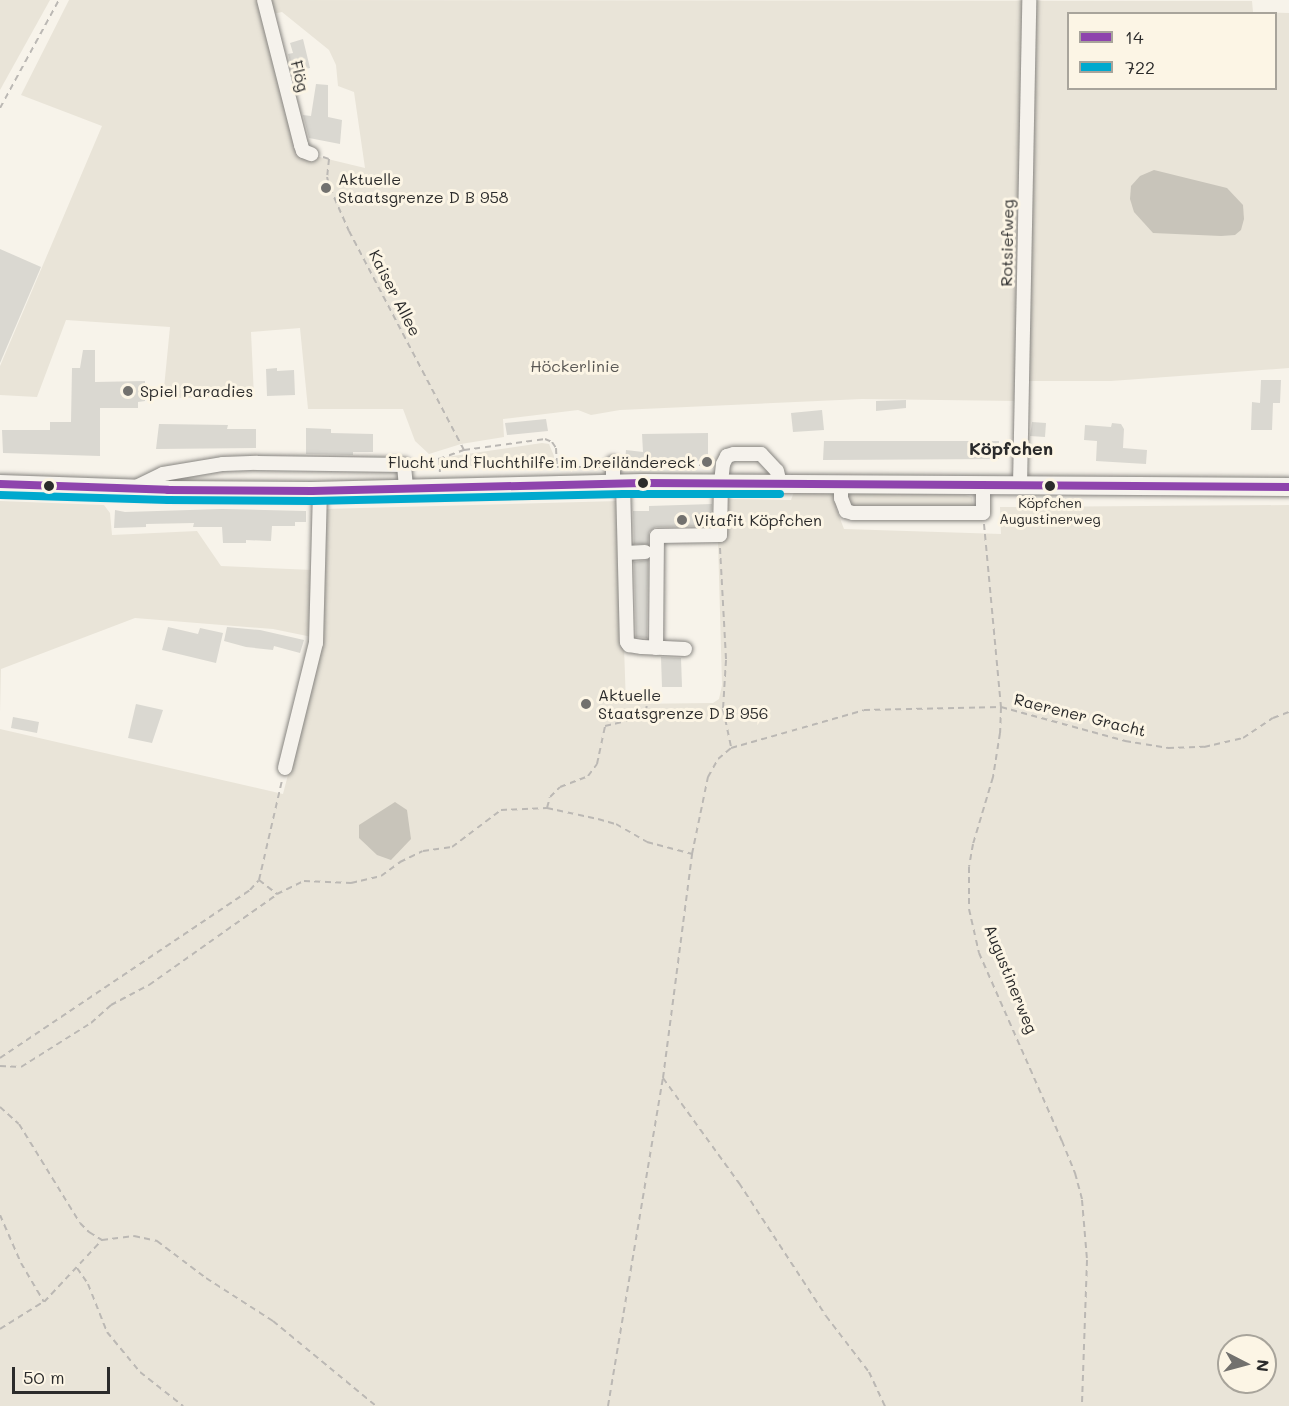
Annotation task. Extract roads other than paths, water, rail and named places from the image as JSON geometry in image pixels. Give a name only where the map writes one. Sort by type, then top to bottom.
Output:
[{"type":"main road","points":[[0,484],[132,489],[321,491],[478,486],[615,474],[721,483],[1289,487]]},
{"type":"street","name":"Flög","points":[[264,0],[303,151],[312,154]]},
{"type":"street","name":"Rotsiefweg","points":[[1020,486],[1029,0]]},
{"type":"street","points":[[656,648],[657,536],[720,535],[721,483],[723,464],[727,456],[761,454],[777,471],[780,483]]},
{"type":"street","points":[[132,489],[162,474],[223,464],[404,465],[406,489]]},
{"type":"street","points":[[301,465],[301,491]]},
{"type":"street","points":[[615,474],[625,553],[627,642],[629,645],[685,649]]},
{"type":"street","points":[[841,484],[841,498],[846,511],[853,513],[983,513],[983,486]]},
{"type":"street","points":[[285,768],[316,642],[321,491]]},
{"type":"street","points":[[625,553],[645,552]]},
{"type":"place","name":"Aktuelle Staatsgrenze D B 958","points":[[326,188]]},
{"type":"place","name":"Spiel Paradies","points":[[128,391]]},
{"type":"place","name":"Flucht und Fluchthilfe im Dreiländereck","points":[[707,462]]},
{"type":"place","name":"Köpfchen Augustinerweg","points":[[1050,486]]},
{"type":"place","name":"Vitafit Köpfchen","points":[[682,520]]},
{"type":"place","name":"Aktuelle Staatsgrenze D B 956","points":[[586,704]]},
{"type":"district","name":"Köpfchen","points":[[1011,448]]},
{"type":"park label","name":"Höckerlinie","points":[[575,366]]}]
